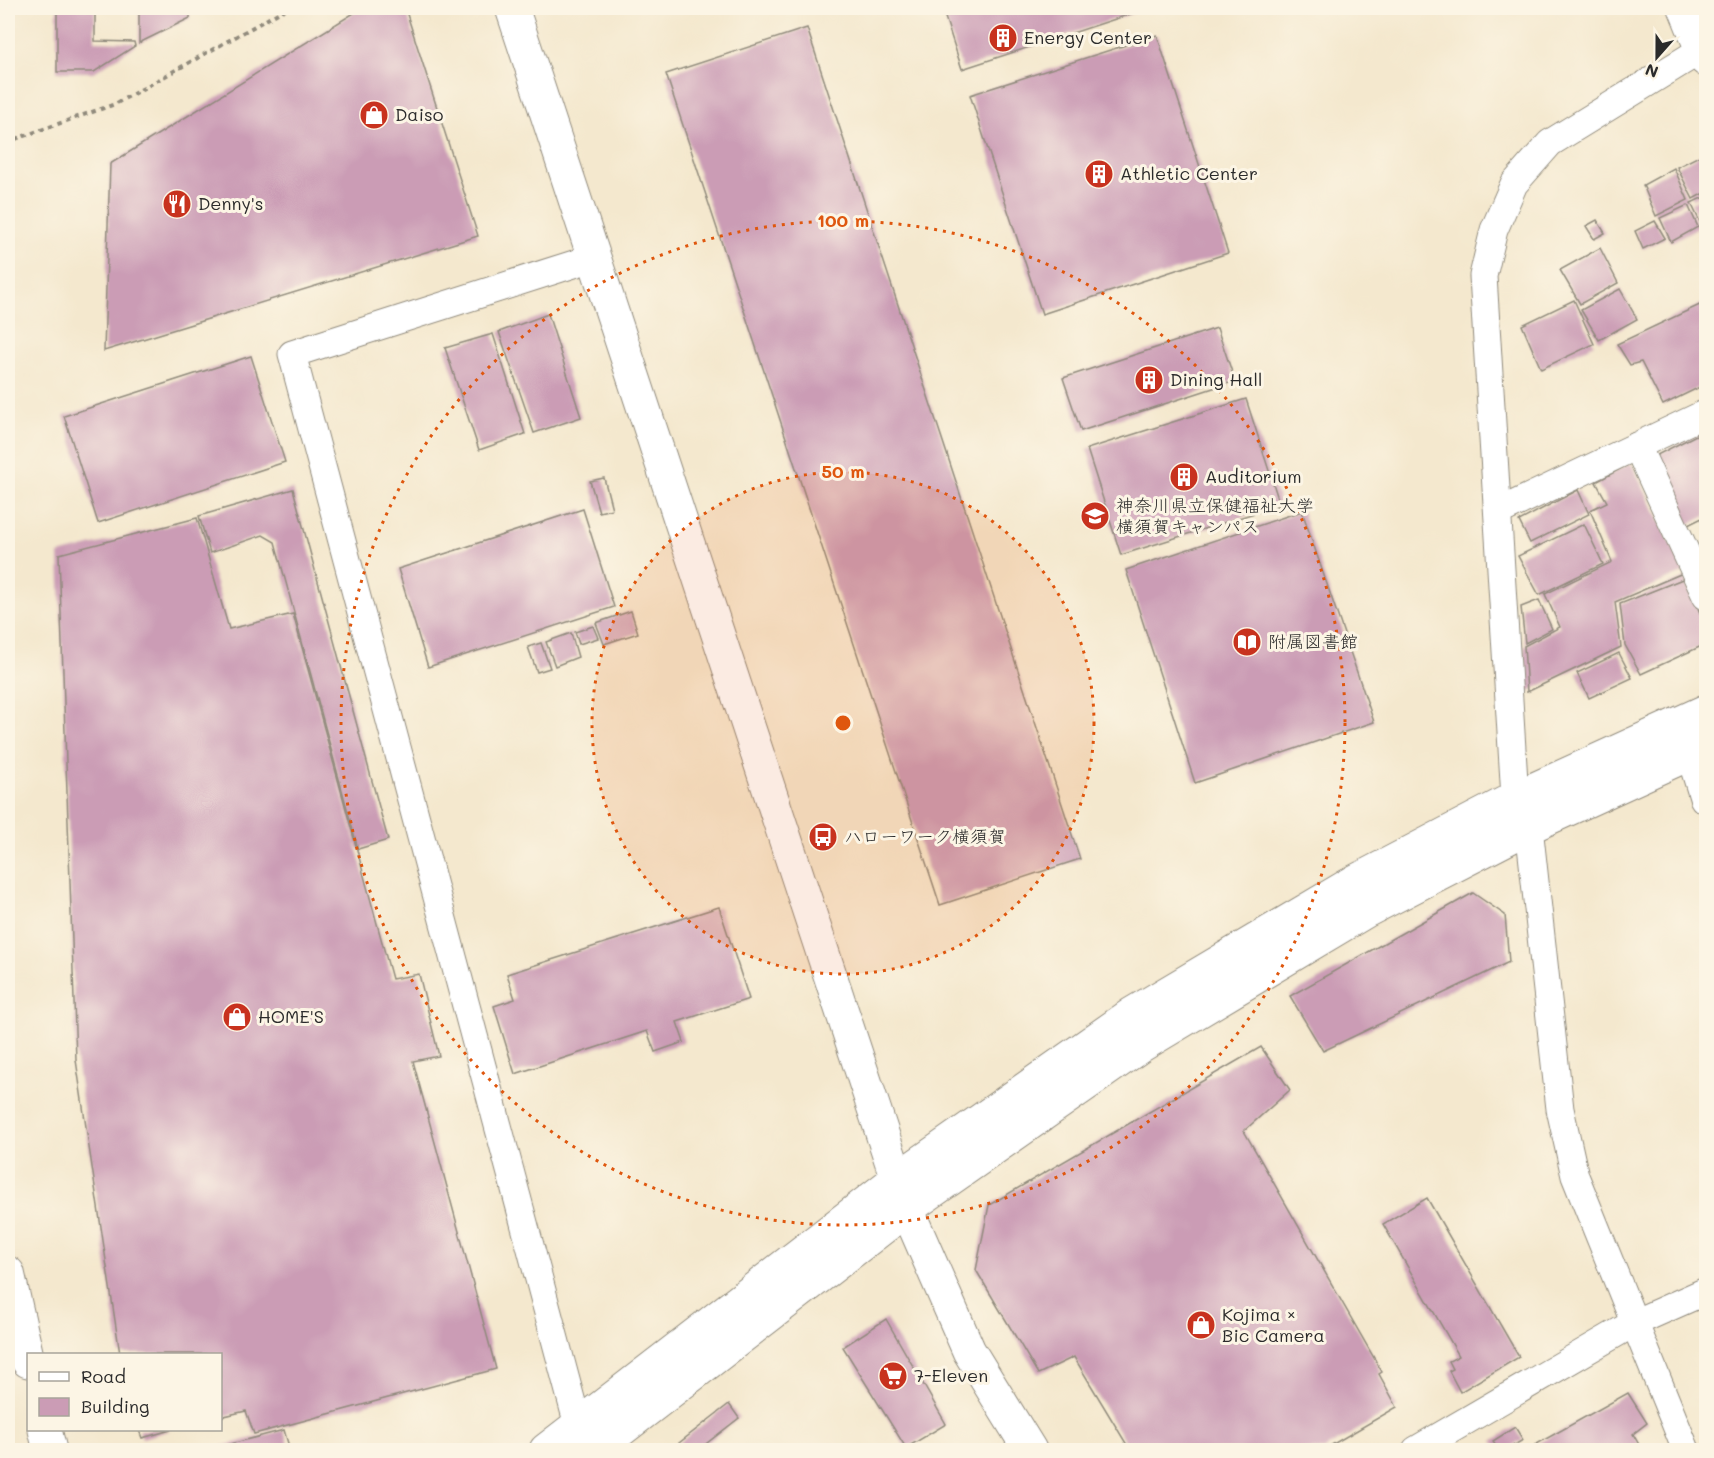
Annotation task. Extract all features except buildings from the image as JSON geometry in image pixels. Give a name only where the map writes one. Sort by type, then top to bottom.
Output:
[{"type":"street","points":[[512,8],[596,257],[902,1194],[969,1351],[1030,1450]]},
{"type":"street","points":[[1685,8],[1704,55],[1550,142],[1514,184],[1494,230],[1483,276],[1498,512],[1522,812],[1560,1109],[1575,1176],[1686,1450]]},
{"type":"street","points":[[586,1442],[292,354],[596,257]]},
{"type":"street","points":[[1498,512],[1707,412]]},
{"type":"street","points":[[1636,446],[1707,597]]},
{"type":"street","points":[[546,1450],[586,1442],[902,1194],[1142,1045],[1366,911],[1522,812],[1694,716],[1707,797]]},
{"type":"street","points":[[1522,812],[1699,749]]},
{"type":"street","points":[[8,1273],[27,1357]]},
{"type":"street","points":[[1416,1450],[1634,1323],[1707,1291]]},
{"type":"street","points":[[45,1431],[50,1450]]},
{"type":"path","points":[[15,139],[115,104],[287,8]]},
{"type":"place","name":"Energy Center","points":[[1003,38]]},
{"type":"place","name":"Daiso","points":[[374,115]]},
{"type":"place","name":"Athletic Center","points":[[1099,174]]},
{"type":"place","name":"Denny's","points":[[177,204]]},
{"type":"place","name":"Dining Hall","points":[[1149,380]]},
{"type":"place","name":"Auditorium","points":[[1184,477]]},
{"type":"place","name":"神奈川県立保健福祉大学 横須賀キャンパス","points":[[1095,516]]},
{"type":"place","name":"附属図書館","points":[[1247,642]]},
{"type":"place","name":"ハローワーク横須賀","points":[[823,837]]},
{"type":"place","name":"HOME'S","points":[[237,1017]]},
{"type":"place","name":"Kojima × Bic Camera","points":[[1201,1325]]},
{"type":"place","name":"7-Eleven","points":[[893,1376]]}]
